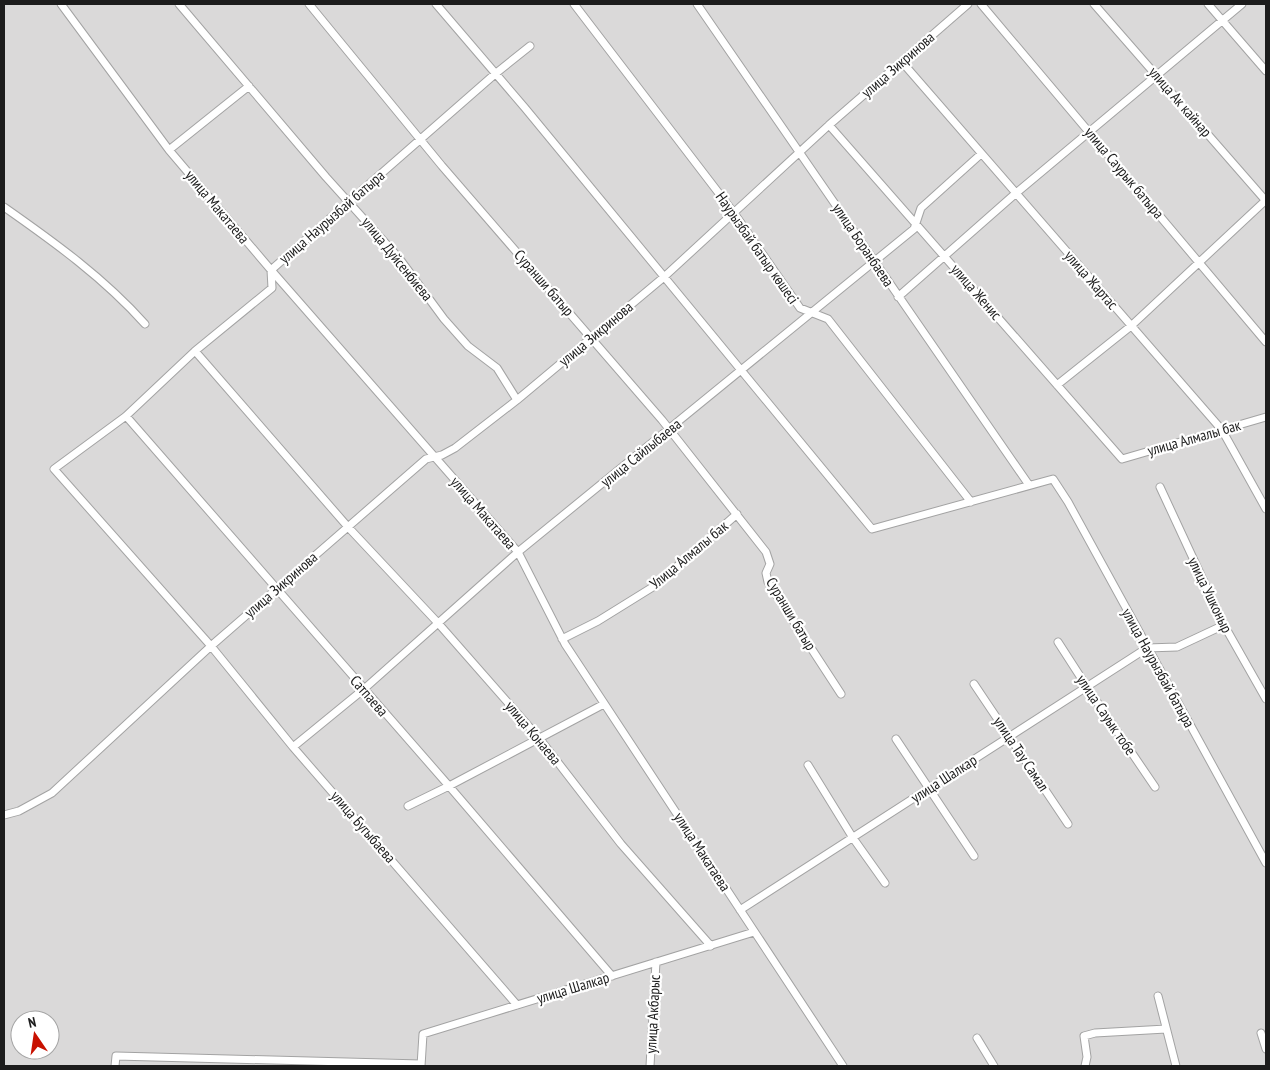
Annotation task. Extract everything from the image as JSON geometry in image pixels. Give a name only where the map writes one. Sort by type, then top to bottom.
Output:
[{"type":"street","name":"улица Макатаева","points":[[60,4],[169,150],[271,270],[518,552],[562,638],[843,1066]]},
{"type":"street","name":"улица Дуйсенбиева","points":[[179,4],[248,86],[399,258],[444,319],[468,346],[497,368],[517,400]]},
{"type":"street","name":"Суранши батыр","points":[[309,4],[422,140],[670,430],[736,514],[769,558],[770,564],[766,574],[768,582],[841,694]]},
{"type":"street","points":[[436,4],[872,529],[1029,485]]},
{"type":"street","name":"Наурызбай батыр көшесі","points":[[574,4],[734,213],[800,308],[828,319],[970,502]]},
{"type":"street","name":"улица Боранбаева","points":[[698,4],[1029,485]]},
{"type":"street","name":"улица Зикринова","points":[[4,815],[18,811],[52,793],[211,646],[426,459],[455,448],[517,400],[664,277],[829,125],[968,4]]},
{"type":"street","name":"улица Саурык батыра","points":[[981,4],[1266,342]]},
{"type":"street","name":"улица Ак кайнар","points":[[1094,4],[1266,200]]},
{"type":"street","points":[[1208,4],[1266,71]]},
{"type":"street","points":[[898,297],[1016,194],[1242,4]]},
{"type":"street","name":"улица Наурызбай батыра","points":[[54,469],[126,416],[195,351],[272,288],[271,270],[530,46]]},
{"type":"street","name":"улица Жартас","points":[[902,62],[980,154],[1222,430],[1266,509]]},
{"type":"street","points":[[169,150],[248,86]]},
{"type":"street","name":"улица Женис","points":[[829,125],[1122,459]]},
{"type":"street","name":"улица Сайлыбаева","points":[[293,746],[364,689],[518,552],[670,430],[741,369],[914,229],[921,208],[980,154]]},
{"type":"street","points":[[1057,385],[1131,326],[1266,200]]},
{"type":"street","points":[[4,207],[61,246],[124,300],[145,324]]},
{"type":"street","name":"улица Конаева","points":[[195,351],[348,527],[438,623],[540,738],[621,844],[711,946]]},
{"type":"street","name":"Сатпаева","points":[[126,416],[612,976]]},
{"type":"street","name":"улица Алмалы бак","points":[[1122,459],[1266,417]]},
{"type":"street","name":"улица Бугыбаева","points":[[54,469],[211,646],[293,746],[517,1005]]},
{"type":"street","name":"улица Наурызбай батыра","points":[[1029,485],[1053,479],[1068,502],[1264,860]]},
{"type":"street","name":"улица Ушконыр","points":[[1160,487],[1224,625],[1266,699]]},
{"type":"street","name":"Улица Алмалы бак","points":[[562,638],[598,620],[656,585],[736,514]]},
{"type":"street","points":[[1147,648],[1177,647],[1224,625]]},
{"type":"street","name":"улица Сауык тобе","points":[[1058,642],[1155,787]]},
{"type":"street","name":"улица Шалкар","points":[[740,910],[1147,648]]},
{"type":"street","name":"улица Тау Самал","points":[[974,684],[1068,824]]},
{"type":"street","points":[[408,806],[604,704]]},
{"type":"street","points":[[896,739],[974,856]]},
{"type":"street","points":[[808,765],[853,838],[885,883]]},
{"type":"street","name":"улица Шалкар","points":[[421,1065],[423,1034],[754,932]]},
{"type":"street","name":"улица Акбарыс","points":[[650,1066],[656,962]]},
{"type":"street","points":[[1158,996],[1176,1066]]},
{"type":"street","points":[[1085,1066],[1087,1057],[1084,1036],[1095,1033],[1166,1029]]},
{"type":"street","points":[[1261,1033],[1266,1049]]},
{"type":"street","points":[[976,1038],[994,1066]]},
{"type":"street","points":[[115,1066],[116,1056],[421,1065]]},
{"type":"shaded area","points":[[4,4],[1266,4],[1266,1066],[4,1066]]}]
